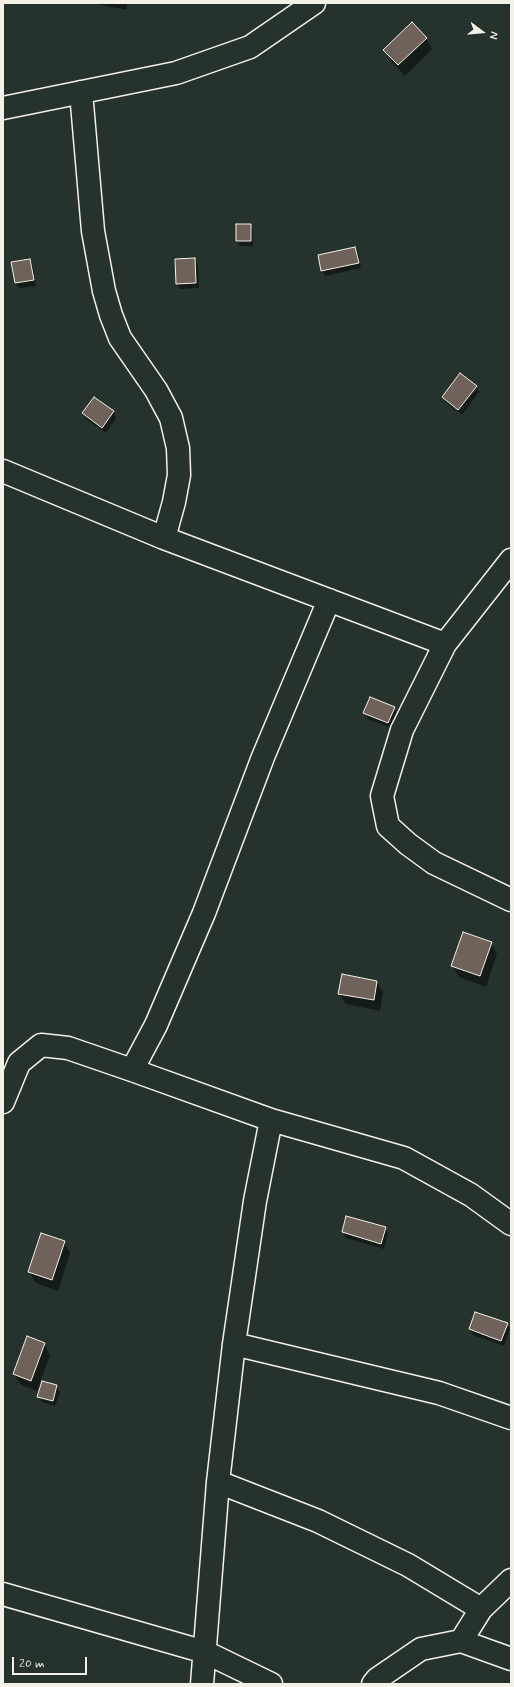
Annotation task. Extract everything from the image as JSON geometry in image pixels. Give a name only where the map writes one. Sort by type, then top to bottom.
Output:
[{"type":"street","points":[[3,108],[176,73],[250,47],[314,3]]},
{"type":"street","points":[[81,92],[93,231],[106,297],[120,338],[156,390],[171,418],[178,448],[179,475],[174,502],[164,538]]},
{"type":"street","points":[[3,471],[164,538],[445,644]]},
{"type":"street","points":[[511,560],[445,644],[402,730],[382,796],[388,826],[408,844],[434,863],[511,900]]},
{"type":"street","points":[[132,1070],[156,1025],[204,913],[263,757],[329,600]]},
{"type":"street","points":[[3,1102],[19,1063],[41,1045],[68,1048],[271,1120],[404,1158],[471,1195],[511,1224]]},
{"type":"street","points":[[202,1684],[218,1482],[234,1344],[255,1201],[271,1120]]},
{"type":"street","points":[[234,1344],[440,1393],[511,1418]]},
{"type":"street","points":[[218,1482],[318,1522],[408,1564],[481,1609]]},
{"type":"street","points":[[461,1641],[481,1609],[511,1580]]},
{"type":"street","points":[[3,1594],[205,1652],[271,1684]]},
{"type":"street","points":[[373,1684],[377,1679],[421,1649],[461,1641],[511,1659]]},
{"type":"building","points":[[412,22],[427,38],[398,65],[383,50]]},
{"type":"building","points":[[236,224],[251,224],[251,241],[236,241]]},
{"type":"building","points":[[355,247],[359,263],[321,271],[318,255]]},
{"type":"building","points":[[195,258],[196,283],[176,284],[175,259]]},
{"type":"building","points":[[30,259],[34,280],[15,283],[11,262]]},
{"type":"building","points":[[460,373],[477,386],[458,410],[442,397]]},
{"type":"building","points":[[94,397],[114,411],[102,428],[82,413]]},
{"type":"building","points":[[370,697],[395,707],[388,723],[363,713]]},
{"type":"building","points":[[463,932],[492,942],[480,976],[451,966]]},
{"type":"building","points":[[342,974],[377,981],[374,1000],[338,994]]},
{"type":"building","points":[[346,1216],[386,1227],[381,1244],[342,1232]]},
{"type":"building","points":[[41,1233],[65,1241],[52,1280],[28,1272]]},
{"type":"building","points":[[475,1312],[508,1323],[501,1341],[469,1329]]},
{"type":"building","points":[[27,1336],[45,1343],[31,1381],[13,1374]]},
{"type":"building","points":[[42,1381],[57,1385],[53,1401],[37,1397]]}]
